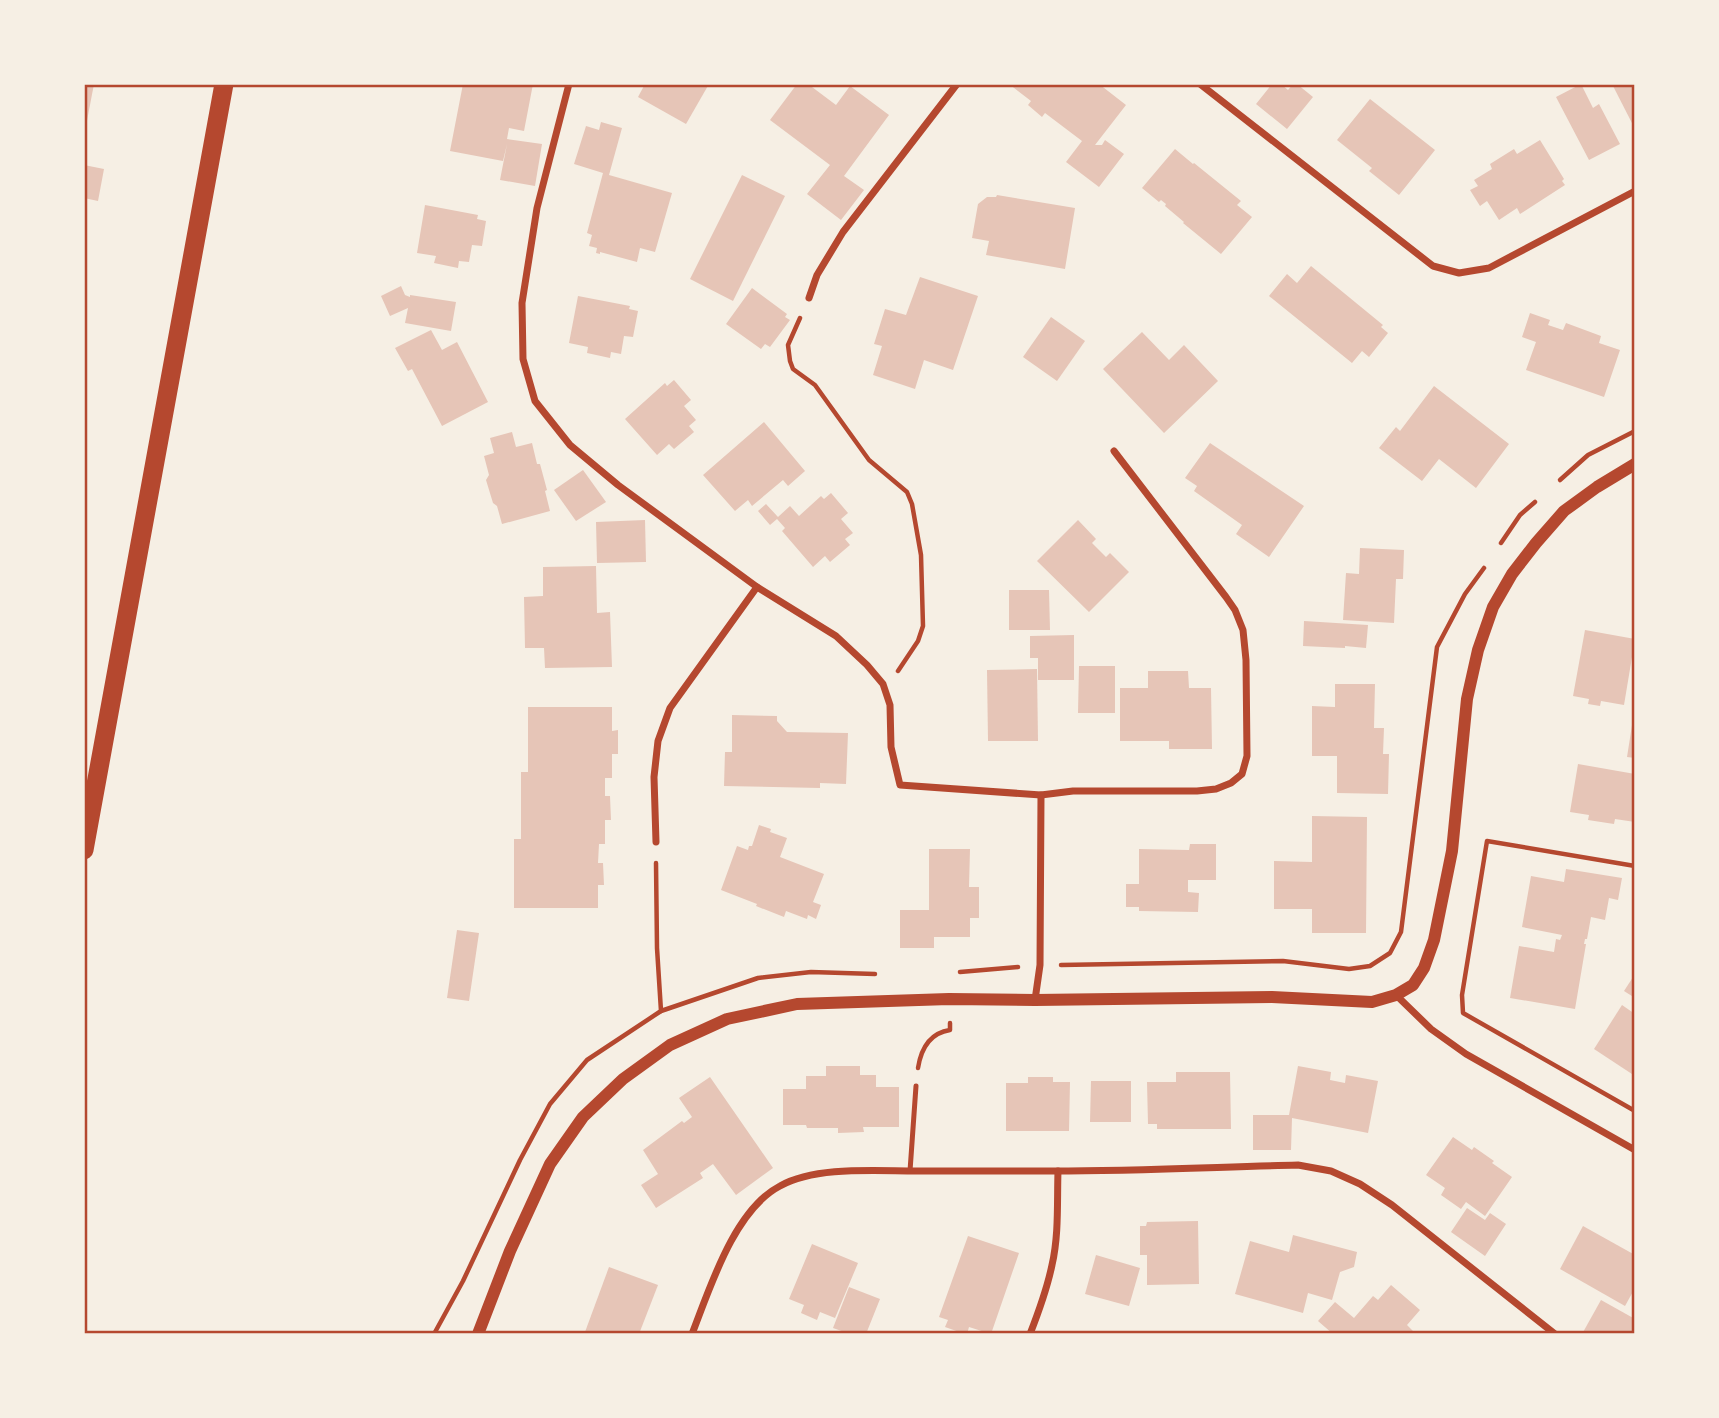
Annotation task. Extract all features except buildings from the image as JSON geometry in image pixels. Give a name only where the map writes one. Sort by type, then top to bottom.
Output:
[{"type":"highway","points":[[84,850],[224,84]]},
{"type":"highway","points":[[84,802],[96,779]]},
{"type":"street","points":[[569,84],[537,208],[522,303],[523,359],[535,401],[570,445],[618,485],[757,587],[836,636],[867,665],[883,684],[890,705],[891,747],[900,785],[1041,795],[1073,791],[1197,791],[1216,789],[1231,783],[1242,774],[1247,756],[1243,630],[1235,610],[1114,451]]},
{"type":"street","points":[[809,298],[817,275],[843,232],[957,84]]},
{"type":"street","points":[[1200,84],[1433,267],[1459,273],[1489,268],[1635,191]]},
{"type":"street","points":[[478,1334],[510,1251],[550,1164],[583,1117],[624,1079],[670,1045],[727,1019],[797,1004],[949,999],[1272,997],[1372,1002],[1396,995],[1413,985],[1424,968],[1434,940],[1452,851],[1467,699],[1478,650],[1493,607],[1512,573],[1564,511],[1597,486],[1635,464]]},
{"type":"street","points":[[656,842],[654,777],[658,741],[670,708],[757,587]]},
{"type":"street","points":[[1035,1000],[1040,965],[1041,795]]},
{"type":"street","points":[[1396,995],[1431,1029],[1466,1054],[1635,1150]]},
{"type":"street","points":[[692,1334],[721,1263],[737,1230],[754,1206],[779,1186],[811,1174],[1298,1165],[1331,1171],[1360,1184],[1392,1205],[1555,1334]]},
{"type":"street","points":[[1030,1334],[1053,1263],[1057,1230],[1058,1171]]},
{"type":"lane","points":[[910,1171],[916,1086]]},
{"type":"path","points":[[809,298],[788,345],[793,369],[821,392],[869,460],[907,492],[916,519],[921,555],[923,626],[911,652],[883,684]]},
{"type":"path","points":[[1635,866],[1488,841],[1462,995],[1463,1013],[1635,1111]]},
{"type":"path","points":[[433,1334],[463,1281],[520,1160],[550,1104],[586,1060],[661,1011],[657,948],[656,842]]},
{"type":"path","points":[[916,1086],[922,1051],[931,1038],[942,1031],[950,1030],[949,999]]}]
